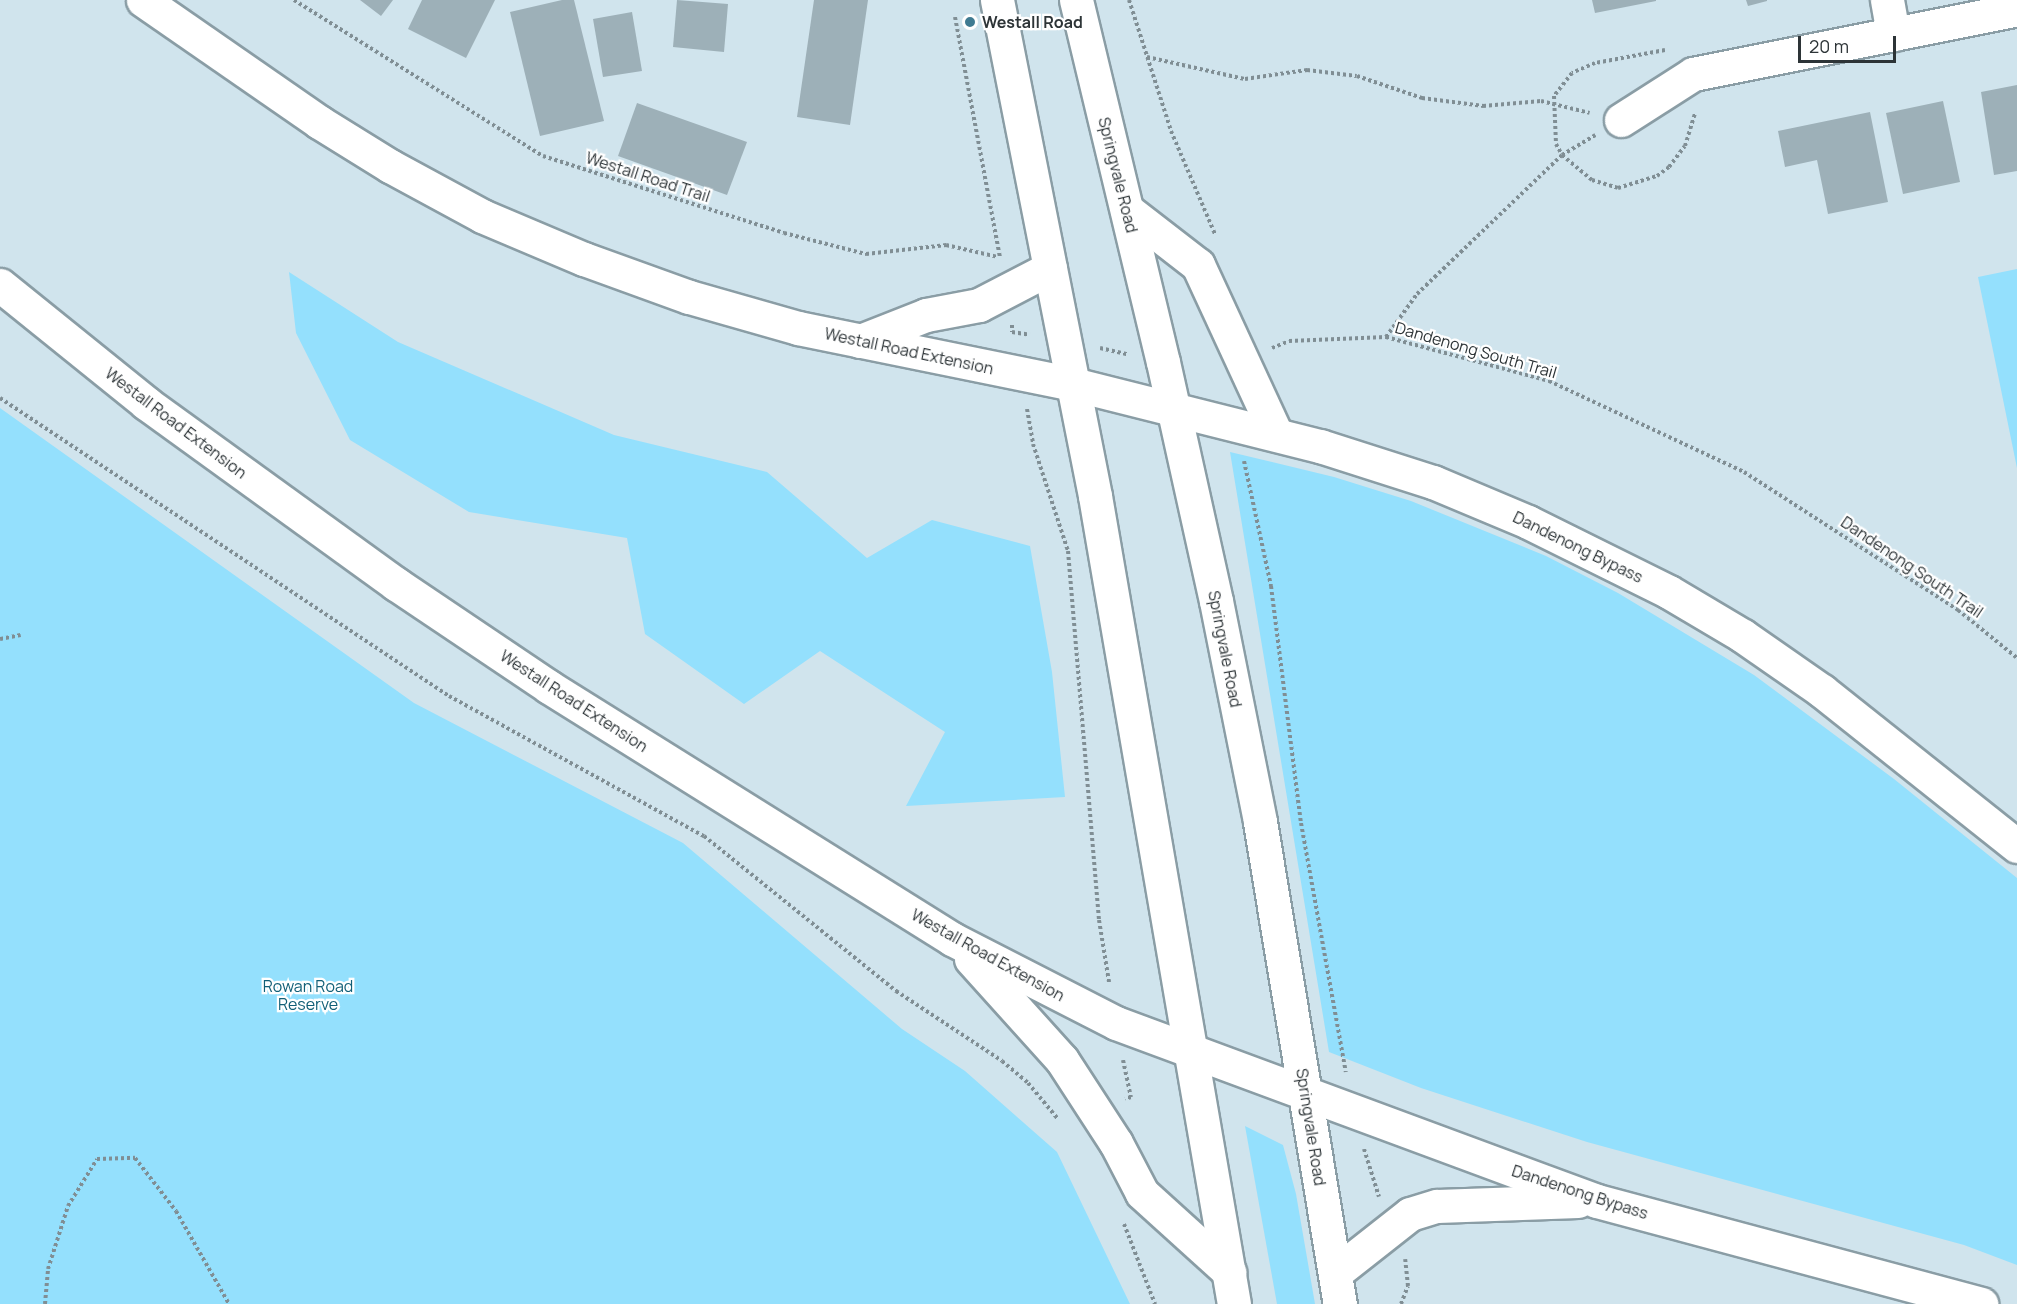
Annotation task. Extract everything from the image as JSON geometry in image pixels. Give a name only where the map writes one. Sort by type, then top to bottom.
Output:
[{"type":"main road","name":"Westall Road Extension","points":[[143,0],[345,139],[482,216],[584,259],[689,297],[860,341],[1073,384]]},
{"type":"main road","points":[[997,0],[1073,384],[1234,1304]]},
{"type":"main road","name":"Springvale Road","points":[[1076,0],[1164,362],[1260,822],[1337,1288]]},
{"type":"main road","points":[[1887,0],[1910,20]]},
{"type":"main road","points":[[1621,120],[1693,74],[1910,20],[2017,9]]},
{"type":"main road","points":[[1127,210],[1198,265],[1276,434]]},
{"type":"main road","points":[[860,341],[926,315],[962,311],[1050,268]]},
{"type":"main road","name":"Westall Road Extension","points":[[0,285],[146,403],[396,584],[549,687],[952,939],[1116,1023],[1190,1049]]},
{"type":"main road","name":"Dandenong Bypass","points":[[1073,384],[1276,434],[1377,463],[1485,503],[1669,592],[1822,691],[2017,846]]},
{"type":"main road","points":[[952,939],[1043,1036],[1097,1112],[1142,1193],[1229,1272]]},
{"type":"main road","name":"Dandenong Bypass","points":[[1190,1049],[1597,1201],[1981,1304]]},
{"type":"main road","points":[[1337,1288],[1390,1228],[1410,1214],[1437,1206],[1597,1201]]},
{"type":"path","name":"Westall Road Trail","points":[[294,0],[543,156],[784,233],[866,254],[946,245],[1000,257]]},
{"type":"path","points":[[1129,0],[1171,131],[1216,238]]},
{"type":"path","points":[[0,398],[449,696],[704,836],[896,991],[1002,1061],[1028,1083],[1065,1128],[1131,1096],[1099,920],[1068,551],[1033,444],[1022,373],[1012,332],[1008,290],[955,17]]},
{"type":"path","points":[[1147,57],[1245,79],[1307,70],[1358,76],[1422,98],[1483,106],[1541,101],[1621,120]]},
{"type":"path","points":[[1386,337],[1417,294],[1562,155],[1621,120]]},
{"type":"path","points":[[1012,332],[1164,362]]},
{"type":"path","name":"Dandenong South Trail","points":[[1240,360],[1289,341],[1386,337],[1549,381],[1744,472],[1958,610],[2017,658]]},
{"type":"path","points":[[1243,454],[1271,586],[1301,823],[1340,1047]]},
{"type":"path","points":[[0,639],[21,635]]},
{"type":"path","points":[[45,1304],[48,1269],[68,1206],[97,1159],[135,1158],[176,1211],[229,1304]]},
{"type":"path","points":[[1123,1221],[1155,1304]]},
{"type":"path","points":[[1390,1228],[1409,1273],[1401,1304]]},
{"type":"green space","points":[[2017,269],[2017,468],[1978,277]]},
{"type":"green space","points":[[289,272],[398,342],[614,435],[767,472],[867,558],[932,520],[1030,546],[1052,672],[1065,797],[906,806],[945,732],[820,651],[744,704],[645,634],[627,538],[469,512],[350,440],[296,333]]},
{"type":"green space","name":"Rowan Road Reserve","points":[[0,408],[414,703],[683,843],[902,1029],[965,1071],[1057,1152],[1130,1304],[0,1304]]},
{"type":"green space","points":[[1230,452],[1334,477],[1411,501],[1546,556],[1618,593],[1754,675],[1894,779],[2017,878],[2017,1265],[1964,1245],[1587,1142],[1421,1088],[1329,1052]]},
{"type":"green space","points":[[1245,1126],[1283,1145],[1296,1194],[1315,1304],[1277,1304]]},
{"type":"building","points":[[360,0],[393,0],[381,16]]},
{"type":"building","points":[[422,0],[495,0],[466,58],[408,29]]},
{"type":"building","points":[[562,0],[574,0],[604,121],[540,136],[510,12]]},
{"type":"building","points":[[677,0],[728,4],[724,52],[673,47]]},
{"type":"building","points":[[814,0],[868,0],[850,125],[797,117]]},
{"type":"building","points":[[1592,0],[1656,0],[1656,1],[1595,13]]},
{"type":"building","points":[[1746,0],[1767,0],[1767,1],[1748,6]]},
{"type":"building","points":[[632,12],[642,71],[603,77],[593,19]]},
{"type":"building","points":[[2017,85],[2017,171],[1994,175],[1981,92]]},
{"type":"building","points":[[1943,101],[1960,182],[1903,194],[1886,113]]},
{"type":"building","points":[[637,103],[747,142],[727,195],[618,156]]},
{"type":"building","points":[[1870,112],[1888,202],[1828,214],[1817,160],[1785,167],[1778,131]]},
{"type":"place","name":"Westall Road","points":[[970,22]]}]
